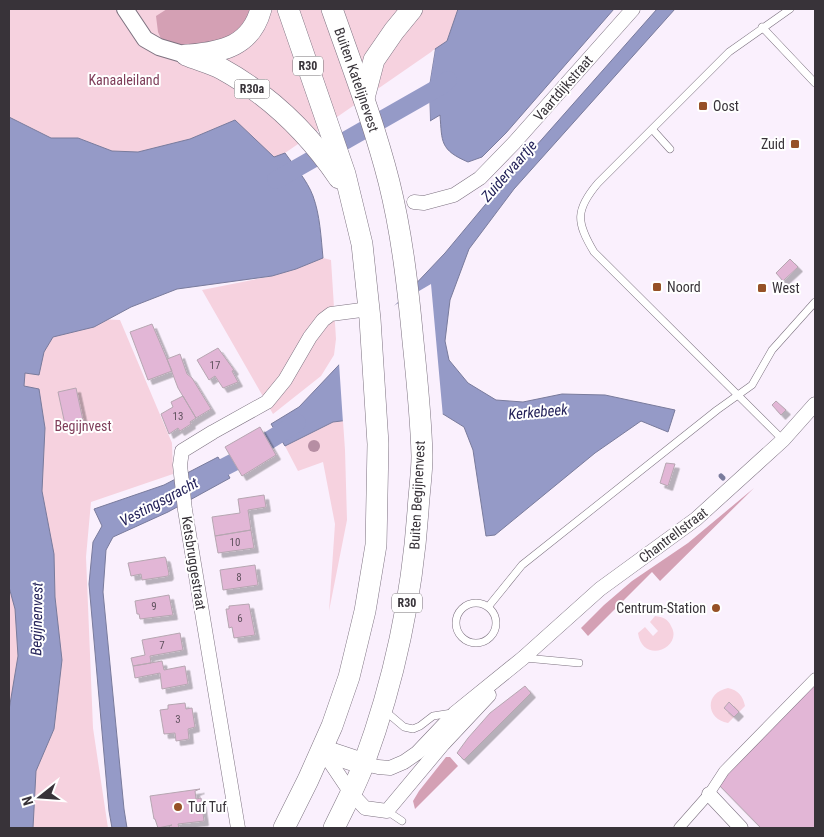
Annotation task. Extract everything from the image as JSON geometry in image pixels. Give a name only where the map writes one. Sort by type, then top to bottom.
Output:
[{"type":"main road","name":"R30a","points":[[186,55],[226,50],[238,42],[254,26],[261,9]]},
{"type":"main road","name":"R30","points":[[288,9],[328,123],[342,176]]},
{"type":"main road","name":"Buiten Katelijnevest","points":[[332,9],[364,98],[380,152]]},
{"type":"main road","points":[[364,98],[374,60],[412,9]]},
{"type":"main road","name":"R30a","points":[[186,55],[221,69],[260,94],[308,137],[342,176],[350,195],[362,244],[370,314]]},
{"type":"main road","name":"Buiten Begijnenvest","points":[[334,828],[364,764],[395,662],[409,592],[416,537],[422,458],[409,297],[400,236],[380,152]]},
{"type":"main road","points":[[284,828],[322,750],[349,678],[365,611],[376,545],[378,444],[370,314]]},
{"type":"main road","points":[[322,750],[364,764]]},
{"type":"street","name":"R30a","points":[[125,9],[145,39],[159,47],[186,55]]},
{"type":"street","name":"Vaartdijkstraat","points":[[414,202],[424,203],[454,194],[480,178],[514,143],[634,9]]},
{"type":"street","name":"Ketsbruggestraat","points":[[238,828],[185,510],[180,465],[182,451],[267,402],[285,380],[310,337],[323,320],[332,314],[346,311],[370,314]]},
{"type":"street","name":"Chantrellstraat","points":[[364,764],[390,768],[404,762],[416,753],[455,713],[523,658],[600,589],[696,520],[783,440],[815,404]]},
{"type":"street","name":"Chantrellstraat","points":[[387,810],[443,744],[523,658]]},
{"type":"street","points":[[679,828],[709,794],[724,771],[815,678]]},
{"type":"street","points":[[322,750],[351,792],[366,808],[387,810]]},
{"type":"street","points":[[709,794],[741,828]]},
{"type":"lane","points":[[783,440],[594,252],[583,234],[580,214],[585,198],[598,183],[729,52],[790,9]]},
{"type":"lane","points":[[762,28],[815,82]]},
{"type":"lane","points":[[652,129],[670,149]]},
{"type":"lane","points":[[488,607],[522,565],[752,386],[772,350],[815,302]]},
{"type":"lane","points":[[474,603],[488,607],[494,614],[496,621],[495,629],[491,636],[485,641],[477,643],[463,638],[458,632],[456,625],[456,617],[460,610],[466,605],[474,603]]},
{"type":"lane","points":[[523,658],[579,663]]},
{"type":"lane","points":[[382,708],[404,728],[413,729],[433,716],[455,713]]},
{"type":"lane","points":[[387,810],[402,821]]},
{"type":"green space","name":"Kanaaleiland","points":[[9,9],[458,9],[447,41],[285,153],[274,158],[235,120],[190,139],[138,152],[112,151],[78,138],[51,138],[9,117]]},
{"type":"green space","points":[[323,258],[331,260],[336,339],[334,355],[321,376],[273,414],[202,290],[272,276]]},
{"type":"green space","name":"Begijnvest","points":[[9,315],[120,320],[172,443],[173,474],[91,502],[86,557],[93,728],[108,828],[9,828]]},
{"type":"green space","points":[[343,421],[347,520],[329,611],[335,524],[323,462],[298,471],[285,446],[333,422]]},
{"type":"green space","points":[[655,616],[667,620],[674,634],[668,646],[654,651],[647,649],[641,643],[638,633],[645,627],[653,636],[658,631],[650,622]]},
{"type":"green space","points":[[728,688],[735,690],[739,694],[745,706],[739,712],[729,702],[724,708],[734,717],[728,723],[715,717],[711,706],[715,695]]},
{"type":"shaded area","points":[[167,9],[254,9],[239,36],[200,51],[162,41],[158,32],[156,16]]},
{"type":"shaded area","points":[[754,488],[660,581],[652,572],[588,636],[581,628],[632,581],[688,543]]},
{"type":"shaded area","points":[[446,757],[450,757],[458,766],[415,809],[413,801]]},
{"type":"water","points":[[458,9],[614,9],[506,133],[482,157],[468,162],[452,153],[444,144],[440,115],[430,121],[429,86],[435,49],[447,41]]},
{"type":"water","name":"Kerkebeek","points":[[657,9],[675,9],[514,189],[469,249],[450,300],[445,341],[449,360],[468,383],[496,400],[523,402],[562,394],[605,395],[675,410],[668,432],[641,421],[595,453],[495,535],[486,536],[473,450],[464,427],[443,414],[399,414],[333,422],[285,446],[271,424],[299,407],[445,253],[505,181]]},
{"type":"water","name":"Begijnenvest","points":[[9,117],[51,138],[78,138],[112,151],[138,152],[190,139],[235,120],[274,157],[285,153],[304,179],[313,196],[317,211],[323,258],[272,276],[177,289],[131,307],[94,327],[53,337],[44,352],[39,375],[25,373],[24,386],[39,389],[45,428],[42,491],[54,554],[55,597],[62,660],[54,729],[36,771],[33,828],[9,828],[9,710],[18,656],[15,609],[9,587]]},
{"type":"water","points":[[218,457],[230,478],[168,512],[113,537],[106,550],[103,592],[127,828],[112,828],[89,584],[93,542],[102,526],[94,509],[164,485]]},
{"type":"pier","points":[[435,49],[429,86],[430,121],[428,122],[427,86],[432,51]]},
{"type":"pier","points":[[431,284],[443,417],[399,416],[343,423],[339,363],[390,308]]},
{"type":"building","points":[[790,259],[798,267],[783,281],[776,273]]},
{"type":"building","points":[[152,324],[172,371],[148,380],[130,332]]},
{"type":"building","points":[[218,348],[234,370],[232,371],[238,382],[223,388],[215,376],[209,380],[197,360]]},
{"type":"building","points":[[180,354],[187,374],[192,378],[211,409],[196,418],[178,388],[167,359]]},
{"type":"building","points":[[76,388],[84,425],[66,429],[58,392]]},
{"type":"building","points":[[183,396],[196,418],[190,422],[191,424],[180,431],[178,428],[169,434],[161,414],[173,407],[171,402]]},
{"type":"building","points":[[776,401],[786,410],[781,415],[772,405]]},
{"type":"building","points":[[260,427],[276,455],[242,476],[225,447]]},
{"type":"building","points":[[666,463],[675,464],[668,486],[660,483]]},
{"type":"building","points":[[264,495],[266,507],[248,510],[251,530],[215,536],[212,517],[240,513],[238,499]]},
{"type":"building","points":[[251,530],[254,548],[218,553],[215,536]]},
{"type":"building","points":[[165,557],[168,576],[142,580],[141,574],[131,576],[128,563]]},
{"type":"building","points":[[255,565],[258,585],[223,590],[220,570]]},
{"type":"building","points":[[169,595],[173,615],[140,619],[139,614],[137,614],[135,601]]},
{"type":"building","points":[[249,604],[255,635],[234,638],[232,627],[229,628],[226,609],[229,609],[229,606]]},
{"type":"building","points":[[180,633],[183,650],[150,656],[151,663],[133,666],[131,658],[145,655],[142,640]]},
{"type":"building","points":[[162,661],[164,670],[185,666],[188,684],[162,689],[160,673],[135,678],[133,666]]},
{"type":"building","points":[[815,684],[815,828],[761,828],[716,782]]},
{"type":"building","points":[[525,686],[531,693],[464,760],[457,753],[468,738],[490,713]]},
{"type":"building","points":[[729,702],[739,712],[734,717],[724,708]]},
{"type":"building","points":[[185,703],[186,709],[192,708],[195,727],[188,729],[189,739],[176,741],[175,733],[164,734],[160,710],[168,709],[168,705]]},
{"type":"building","name":"Tuf Tuf","points":[[200,789],[195,791],[196,799],[201,798],[204,821],[178,824],[179,828],[170,828],[169,826],[172,825],[158,828],[154,819],[150,796]]},
{"type":"waterway","points":[[276,180],[441,86],[448,80]]},
{"type":"waterway","name":"Vestingsgracht","points":[[203,478],[234,462],[297,423]]},
{"type":"place","name":"Oost","points":[[703,106]]},
{"type":"place","name":"Zuid","points":[[795,144]]},
{"type":"place","name":"Noord","points":[[657,287]]},
{"type":"place","name":"West","points":[[762,288]]},
{"type":"place","name":"Centrum-Station","points":[[716,608]]},
{"type":"place","name":"Tuf Tuf","points":[[178,807]]},
{"type":"water label","name":"Zuidervaartje","points":[[509,171]]}]
